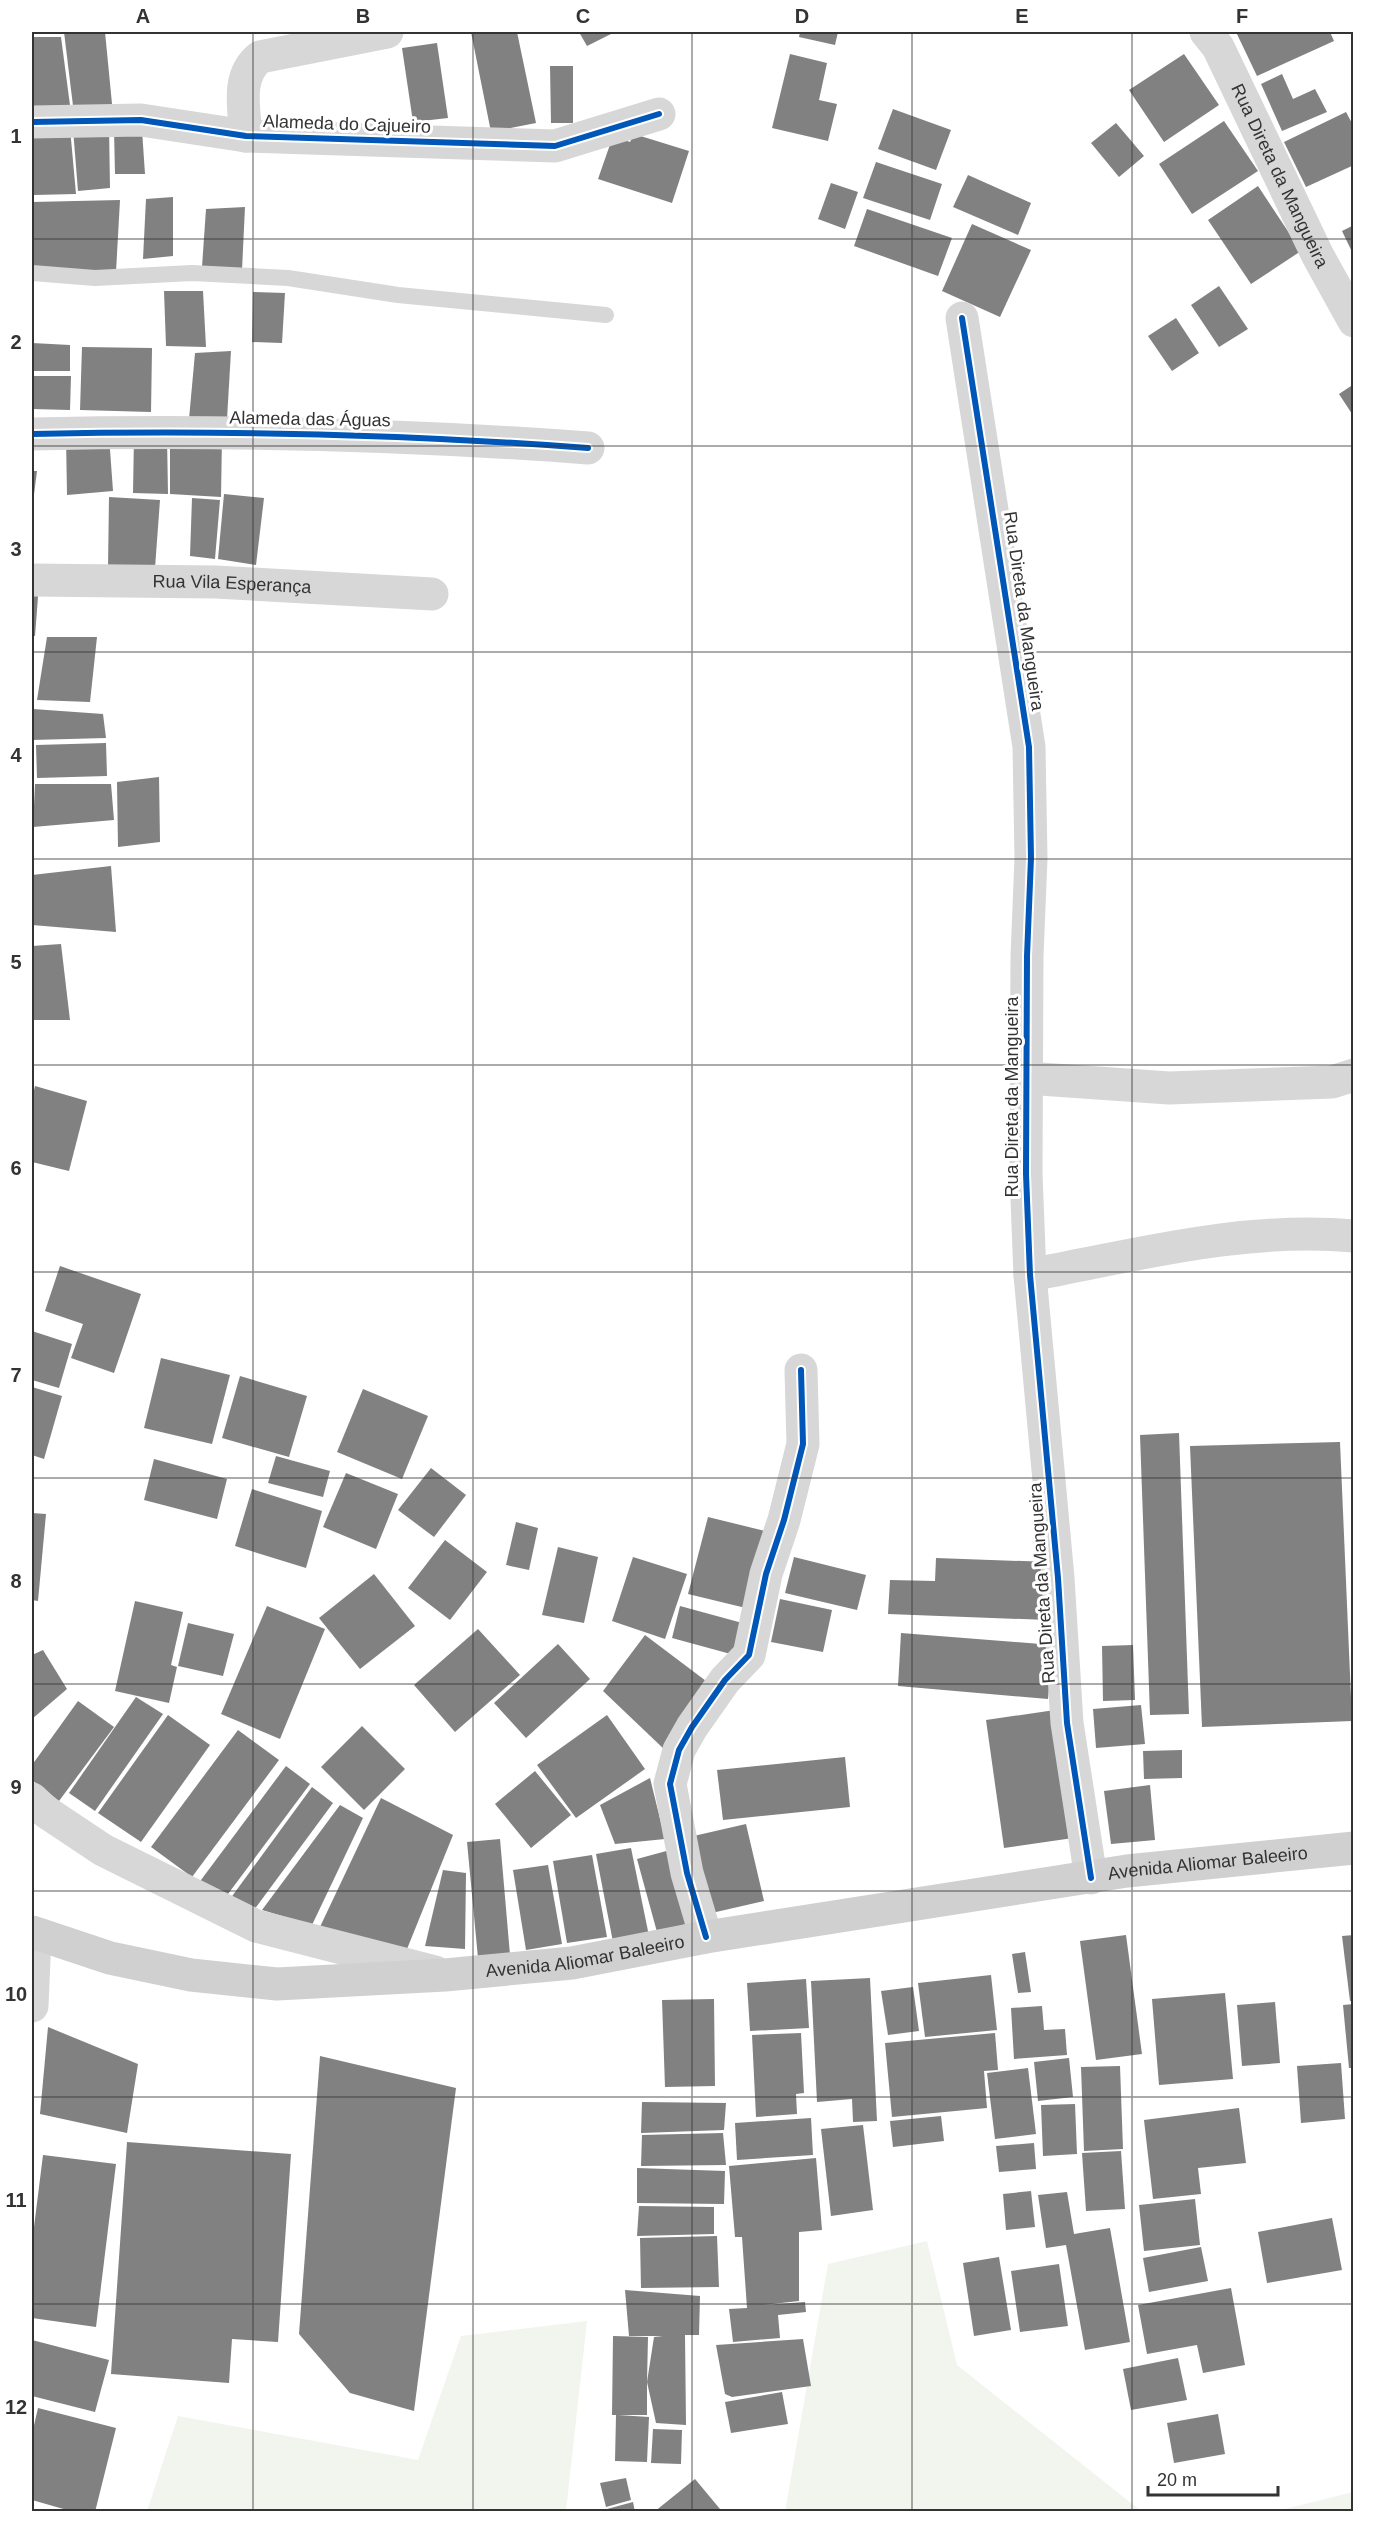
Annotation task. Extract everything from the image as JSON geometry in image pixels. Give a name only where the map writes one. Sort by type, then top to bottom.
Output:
[{"type":"main road","name":"Avenida Aliomar Baleeiro","points":[[33,1934],[110,1958],[192,1975],[277,1984],[445,1975],[572,1964],[706,1937],[1127,1871],[1353,1848]]},
{"type":"street","name":"Alameda do Cajueiro","points":[[246,136],[244,83],[250,65],[260,57],[387,32]]},
{"type":"street","name":"Rua Direta da Mangueira","points":[[1206,32],[1218,47],[1318,256],[1353,321]]},
{"type":"street","name":"Alameda do Cajueiro","points":[[32,122],[141,120],[246,136],[555,146],[659,114]]},
{"type":"street","name":"Rua Direta da Mangueira","points":[[962,318],[1029,747],[1031,858],[1026,1174],[1030,1275],[1058,1578],[1067,1723],[1091,1878]]},
{"type":"street","name":"Alameda das Águas","points":[[32,434],[303,433],[459,438],[588,448]]},
{"type":"street","name":"Rua Vila Esperança","points":[[32,580],[216,582],[432,594]]},
{"type":"street","name":"Rua Direta da Mangueira","points":[[1026,1078],[1169,1088],[1332,1082],[1353,1075]]},
{"type":"street","points":[[1030,1275],[1210,1241],[1270,1234],[1353,1236]]},
{"type":"street","points":[[706,1937],[687,1872],[670,1784],[679,1750],[692,1727],[725,1680],[749,1655],[766,1574],[784,1520],[803,1444],[801,1370]]},
{"type":"street","points":[[36,1814],[256,1926],[445,1975]]},
{"type":"street","points":[[32,1998],[33,1934]]},
{"type":"lane","points":[[32,273],[94,278],[192,273],[288,278],[398,295],[606,315]]},
{"type":"shaded area","points":[[927,2241],[957,2365],[1141,2511],[785,2512],[828,2264]]},
{"type":"shaded area","points":[[587,2321],[566,2511],[147,2511],[178,2416],[418,2460],[461,2336]]},
{"type":"shaded area","points":[[1353,2492],[1353,2511],[1277,2511]]},
{"type":"building","points":[[64,32],[105,32],[113,114],[74,114]]},
{"type":"building","points":[[471,32],[517,32],[536,123],[491,132]]},
{"type":"building","points":[[579,32],[615,32],[587,46]]},
{"type":"building","points":[[800,32],[838,32],[835,45],[799,37]]},
{"type":"building","points":[[1236,32],[1330,32],[1334,41],[1257,76]]},
{"type":"building","points":[[32,37],[61,37],[71,113],[32,118]]},
{"type":"building","points":[[437,43],[448,118],[413,122],[402,48]]},
{"type":"building","points":[[790,54],[827,63],[819,100],[837,104],[828,141],[772,128]]},
{"type":"building","points":[[1184,54],[1219,105],[1164,142],[1129,90]]},
{"type":"building","points":[[550,66],[573,66],[573,123],[551,123]]},
{"type":"building","points":[[1282,74],[1293,99],[1315,89],[1327,112],[1282,131],[1261,84]]},
{"type":"building","points":[[893,109],[951,130],[936,170],[878,149]]},
{"type":"building","points":[[1346,112],[1354,127],[1354,165],[1306,187],[1284,142]]},
{"type":"building","points":[[1224,121],[1258,171],[1192,214],[1159,164]]},
{"type":"building","points":[[1116,123],[1144,156],[1119,177],[1091,143]]},
{"type":"building","points":[[109,126],[110,188],[78,191],[73,129]]},
{"type":"building","points":[[70,128],[76,194],[34,195],[33,132]]},
{"type":"building","points":[[114,130],[142,130],[145,174],[115,174]]},
{"type":"building","points":[[634,134],[689,151],[672,203],[598,179],[613,136],[630,142]]},
{"type":"building","points":[[876,162],[942,184],[930,220],[863,198]]},
{"type":"building","points":[[968,175],[1031,203],[1018,235],[953,207]]},
{"type":"building","points":[[831,183],[858,192],[845,229],[818,219]]},
{"type":"building","points":[[1258,186],[1301,251],[1251,284],[1208,220]]},
{"type":"building","points":[[173,197],[173,256],[143,259],[146,199]]},
{"type":"building","points":[[120,200],[116,272],[32,270],[32,202]]},
{"type":"building","points":[[245,207],[242,270],[202,267],[206,209]]},
{"type":"building","points":[[867,209],[952,238],[938,276],[854,246]]},
{"type":"building","points":[[972,224],[1031,250],[1000,317],[942,291]]},
{"type":"building","points":[[1354,225],[1354,256],[1342,231]]},
{"type":"building","points":[[1219,286],[1248,329],[1219,347],[1191,305]]},
{"type":"building","points":[[164,291],[203,291],[206,347],[166,346]]},
{"type":"building","points":[[253,292],[285,293],[282,343],[252,342]]},
{"type":"building","points":[[1176,318],[1199,353],[1172,371],[1148,336]]},
{"type":"building","points":[[32,343],[70,345],[70,371],[32,371]]},
{"type":"building","points":[[82,347],[152,348],[151,412],[80,410]]},
{"type":"building","points":[[231,351],[227,419],[189,419],[195,353]]},
{"type":"building","points":[[32,376],[71,376],[70,410],[32,409]]},
{"type":"building","points":[[1354,384],[1354,417],[1339,394]]},
{"type":"building","points":[[170,435],[222,436],[221,497],[170,494]]},
{"type":"building","points":[[109,436],[113,491],[67,495],[66,437]]},
{"type":"building","points":[[134,436],[167,437],[168,494],[133,493]]},
{"type":"building","points":[[32,471],[37,471],[33,502],[32,502]]},
{"type":"building","points":[[224,494],[264,498],[256,565],[218,559]]},
{"type":"building","points":[[109,497],[160,500],[155,568],[108,568]]},
{"type":"building","points":[[192,498],[220,500],[215,559],[190,556]]},
{"type":"building","points":[[32,584],[39,584],[35,636],[32,636]]},
{"type":"building","points":[[47,637],[97,637],[90,702],[37,700]]},
{"type":"building","points":[[33,709],[103,714],[106,738],[32,740]]},
{"type":"building","points":[[106,743],[107,776],[37,778],[36,745]]},
{"type":"building","points":[[159,777],[160,842],[118,847],[117,782]]},
{"type":"building","points":[[35,784],[111,784],[114,820],[33,827]]},
{"type":"building","points":[[111,866],[116,932],[32,925],[32,875]]},
{"type":"building","points":[[61,944],[70,1020],[32,1020],[32,946]]},
{"type":"building","points":[[35,1086],[87,1101],[69,1171],[32,1162],[32,1099]]},
{"type":"building","points":[[60,1266],[141,1294],[114,1373],[71,1358],[83,1324],[45,1311]]},
{"type":"building","points":[[32,1331],[72,1344],[59,1388],[32,1380]]},
{"type":"building","points":[[161,1358],[230,1375],[212,1444],[144,1428]]},
{"type":"building","points":[[240,1376],[307,1396],[289,1457],[222,1438]]},
{"type":"building","points":[[32,1387],[62,1396],[44,1459],[32,1455]]},
{"type":"building","points":[[363,1389],[428,1416],[402,1479],[337,1452]]},
{"type":"building","points":[[1179,1433],[1189,1714],[1150,1715],[1140,1435]]},
{"type":"building","points":[[1340,1442],[1352,1721],[1202,1727],[1190,1446]]},
{"type":"building","points":[[276,1456],[330,1471],[323,1497],[268,1483]]},
{"type":"building","points":[[154,1459],[227,1479],[217,1519],[144,1500]]},
{"type":"building","points":[[431,1468],[466,1495],[434,1537],[398,1510]]},
{"type":"building","points":[[346,1473],[398,1494],[376,1549],[323,1527]]},
{"type":"building","points":[[252,1489],[322,1511],[306,1568],[235,1546]]},
{"type":"building","points":[[32,1513],[46,1514],[38,1601],[32,1600]]},
{"type":"building","points":[[708,1517],[769,1532],[750,1609],[688,1594]]},
{"type":"building","points":[[516,1522],[538,1528],[529,1570],[506,1565]]},
{"type":"building","points":[[445,1540],[487,1572],[450,1620],[408,1588]]},
{"type":"building","points":[[558,1547],[598,1557],[584,1623],[542,1615]]},
{"type":"building","points":[[633,1557],[687,1574],[665,1639],[612,1621]]},
{"type":"building","points":[[794,1557],[866,1575],[857,1610],[785,1593]]},
{"type":"building","points":[[936,1558],[1050,1562],[1048,1620],[888,1614],[890,1580],[935,1581]]},
{"type":"building","points":[[374,1574],[415,1626],[360,1669],[319,1618]]},
{"type":"building","points":[[780,1599],[832,1610],[823,1652],[771,1642]]},
{"type":"building","points":[[135,1601],[183,1612],[171,1665],[177,1667],[169,1703],[115,1691]]},
{"type":"building","points":[[267,1606],[325,1629],[280,1739],[221,1714]]},
{"type":"building","points":[[680,1606],[746,1624],[738,1656],[672,1638]]},
{"type":"building","points":[[188,1623],[234,1634],[223,1676],[178,1666]]},
{"type":"building","points":[[478,1629],[520,1675],[455,1732],[414,1685]]},
{"type":"building","points":[[901,1633],[1053,1645],[1048,1699],[898,1686]]},
{"type":"building","points":[[645,1635],[714,1687],[666,1751],[603,1691]]},
{"type":"building","points":[[558,1644],[590,1679],[526,1738],[494,1703]]},
{"type":"building","points":[[1133,1645],[1135,1700],[1103,1701],[1102,1646]]},
{"type":"building","points":[[43,1650],[67,1689],[32,1719],[32,1655]]},
{"type":"building","points":[[136,1697],[163,1714],[95,1811],[69,1793]]},
{"type":"building","points":[[78,1701],[114,1727],[59,1801],[32,1780],[32,1765]]},
{"type":"building","points":[[1141,1705],[1145,1744],[1096,1748],[1093,1709]]},
{"type":"building","points":[[1055,1710],[1073,1838],[1004,1848],[986,1720]]},
{"type":"building","points":[[168,1715],[210,1745],[141,1842],[98,1813]]},
{"type":"building","points":[[607,1715],[645,1769],[576,1818],[537,1765]]},
{"type":"building","points":[[362,1726],[405,1769],[364,1810],[321,1767]]},
{"type":"building","points":[[238,1730],[279,1760],[192,1877],[151,1847]]},
{"type":"building","points":[[1182,1750],[1182,1778],[1144,1779],[1143,1751]]},
{"type":"building","points":[[845,1757],[850,1807],[723,1820],[717,1770]]},
{"type":"building","points":[[286,1766],[310,1784],[222,1902],[198,1884]]},
{"type":"building","points":[[535,1771],[571,1815],[531,1848],[495,1804]]},
{"type":"building","points":[[650,1778],[665,1839],[615,1844],[600,1805]]},
{"type":"building","points":[[1150,1785],[1155,1840],[1111,1844],[1104,1791]]},
{"type":"building","points":[[312,1787],[333,1803],[251,1914],[230,1899]]},
{"type":"building","points":[[381,1798],[453,1835],[405,1954],[319,1929]]},
{"type":"building","points":[[340,1805],[363,1818],[312,1925],[262,1910]]},
{"type":"building","points":[[746,1824],[764,1901],[703,1915],[685,1838]]},
{"type":"building","points":[[500,1839],[510,1955],[478,1958],[467,1842]]},
{"type":"building","points":[[631,1848],[649,1936],[613,1942],[596,1854]]},
{"type":"building","points":[[670,1850],[690,1923],[657,1932],[637,1859]]},
{"type":"building","points":[[592,1855],[607,1937],[567,1943],[553,1861]]},
{"type":"building","points":[[548,1865],[562,1944],[526,1950],[513,1870]]},
{"type":"building","points":[[443,1870],[466,1873],[465,1949],[425,1946]]},
{"type":"building","points":[[1126,1935],[1142,2054],[1096,2060],[1080,1941]]},
{"type":"building","points":[[1354,1935],[1354,2001],[1350,2001],[1342,1936]]},
{"type":"building","points":[[1025,1952],[1031,1992],[1018,1993],[1012,1954]]},
{"type":"building","points":[[991,1975],[997,2030],[925,2037],[918,1983]]},
{"type":"building","points":[[870,1978],[877,2121],[853,2122],[852,2099],[817,2102],[811,1981]]},
{"type":"building","points":[[806,1979],[809,2028],[750,2031],[747,1983]]},
{"type":"building","points":[[913,1987],[919,2031],[888,2035],[881,1991]]},
{"type":"building","points":[[1225,1993],[1233,2079],[1159,2085],[1152,1999]]},
{"type":"building","points":[[714,1999],[715,2086],[665,2087],[662,2000]]},
{"type":"building","points":[[1275,2002],[1280,2063],[1242,2066],[1237,2005]]},
{"type":"building","points":[[1354,2004],[1354,2068],[1349,2068],[1343,2005]]},
{"type":"building","points":[[1042,2006],[1044,2030],[1065,2029],[1067,2055],[1014,2059],[1011,2008]]},
{"type":"building","points":[[48,2027],[138,2064],[127,2133],[40,2114]]},
{"type":"building","points":[[801,2033],[804,2093],[796,2094],[797,2114],[756,2117],[752,2035]]},
{"type":"building","points":[[995,2033],[998,2070],[984,2071],[987,2108],[892,2117],[885,2043]]},
{"type":"building","points":[[320,2056],[456,2088],[414,2411],[350,2393],[299,2334]]},
{"type":"building","points":[[1069,2058],[1073,2097],[1038,2101],[1034,2062]]},
{"type":"building","points":[[1341,2063],[1345,2119],[1301,2123],[1297,2066]]},
{"type":"building","points":[[1120,2066],[1123,2149],[1084,2151],[1081,2067]]},
{"type":"building","points":[[1028,2068],[1036,2134],[995,2139],[987,2073]]},
{"type":"building","points":[[642,2102],[726,2103],[724,2130],[641,2133]]},
{"type":"building","points":[[1075,2104],[1077,2154],[1043,2156],[1041,2105]]},
{"type":"building","points":[[1239,2108],[1246,2163],[1198,2168],[1201,2194],[1153,2199],[1144,2120]]},
{"type":"building","points":[[941,2116],[944,2141],[893,2147],[890,2121]]},
{"type":"building","points":[[811,2118],[813,2155],[737,2160],[735,2123]]},
{"type":"building","points":[[863,2125],[873,2210],[831,2216],[821,2129]]},
{"type":"building","points":[[723,2133],[726,2165],[641,2166],[642,2135]]},
{"type":"building","points":[[127,2142],[291,2154],[278,2342],[232,2339],[229,2383],[111,2374]]},
{"type":"building","points":[[1034,2143],[1036,2169],[999,2172],[996,2146]]},
{"type":"building","points":[[1121,2151],[1125,2209],[1086,2211],[1082,2153]]},
{"type":"building","points":[[43,2155],[116,2164],[96,2327],[32,2318],[32,2243]]},
{"type":"building","points":[[816,2158],[822,2230],[799,2232],[799,2301],[763,2305],[805,2302],[806,2312],[778,2315],[780,2338],[733,2342],[729,2309],[747,2308],[742,2237],[735,2237],[729,2166]]},
{"type":"building","points":[[637,2168],[725,2171],[724,2204],[637,2203]]},
{"type":"building","points":[[1031,2191],[1035,2227],[1006,2230],[1003,2194]]},
{"type":"building","points":[[1067,2192],[1074,2234],[1110,2228],[1130,2342],[1085,2350],[1066,2245],[1046,2248],[1038,2195]]},
{"type":"building","points":[[1195,2199],[1200,2245],[1144,2251],[1139,2205]]},
{"type":"building","points":[[639,2206],[714,2207],[714,2234],[637,2236]]},
{"type":"building","points":[[1332,2218],[1342,2270],[1267,2283],[1258,2232]]},
{"type":"building","points":[[717,2236],[719,2287],[641,2288],[640,2238]]},
{"type":"building","points":[[1201,2247],[1208,2281],[1149,2292],[1143,2258]]},
{"type":"building","points":[[999,2257],[1011,2330],[974,2336],[963,2263]]},
{"type":"building","points":[[1059,2264],[1068,2326],[1020,2332],[1011,2271]]},
{"type":"building","points":[[1231,2288],[1245,2365],[1203,2373],[1197,2345],[1147,2354],[1138,2305]]},
{"type":"building","points":[[625,2290],[700,2296],[699,2335],[685,2335],[686,2425],[656,2423],[647,2382],[654,2337],[663,2336],[629,2336]]},
{"type":"building","points":[[613,2336],[648,2337],[647,2415],[618,2415],[649,2417],[647,2462],[615,2461],[616,2415],[612,2415]]},
{"type":"building","points":[[803,2339],[811,2386],[732,2397],[725,2394],[716,2345]]},
{"type":"building","points":[[32,2340],[109,2360],[95,2412],[32,2396]]},
{"type":"building","points":[[1178,2358],[1187,2400],[1131,2410],[1123,2369]]},
{"type":"building","points":[[782,2392],[788,2424],[731,2433],[725,2402]]},
{"type":"building","points":[[38,2408],[116,2428],[95,2512],[74,2512],[32,2500],[32,2434]]},
{"type":"building","points":[[1218,2414],[1225,2454],[1174,2463],[1167,2423]]},
{"type":"building","points":[[653,2429],[682,2430],[681,2464],[651,2463]]},
{"type":"building","points":[[626,2478],[631,2500],[606,2507],[600,2483]]},
{"type":"building","points":[[695,2479],[720,2509],[717,2512],[654,2512]]},
{"type":"building","points":[[633,2502],[635,2512],[607,2512],[607,2509]]},
{"type":"cycle path","points":[[32,122],[141,120],[246,136],[555,146],[659,114]]},
{"type":"cycle path","points":[[962,318],[1029,747],[1031,858],[1027,956],[1026,1174],[1030,1275],[1058,1578],[1067,1723],[1091,1878]]},
{"type":"cycle path","points":[[32,434],[310,434],[449,439],[588,448]]},
{"type":"cycle path","points":[[706,1937],[687,1873],[670,1784],[679,1750],[692,1727],[725,1680],[749,1655],[766,1574],[784,1520],[803,1444],[801,1370]]}]
